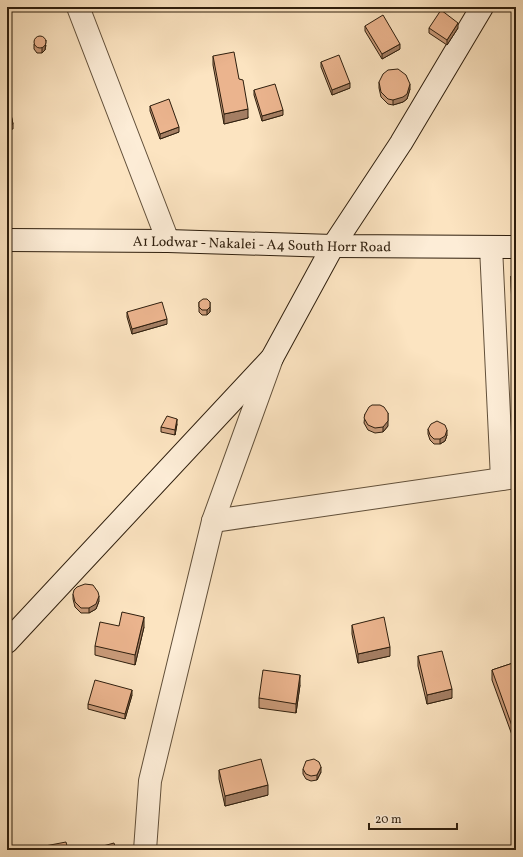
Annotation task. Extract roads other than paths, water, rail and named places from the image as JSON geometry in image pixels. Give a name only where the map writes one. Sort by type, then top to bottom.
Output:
[{"type":"street","points":[[78,7],[168,241]]},
{"type":"street","points":[[145,850],[150,781],[213,521],[272,358],[333,246],[401,143],[482,7]]},
{"type":"street","name":"A1 Lodwar - Nakalei - A4 South Horr Road","points":[[7,240],[168,241],[333,246],[516,247]]},
{"type":"street","points":[[213,521],[509,478],[491,247]]},
{"type":"street","points":[[7,642],[272,358]]}]
